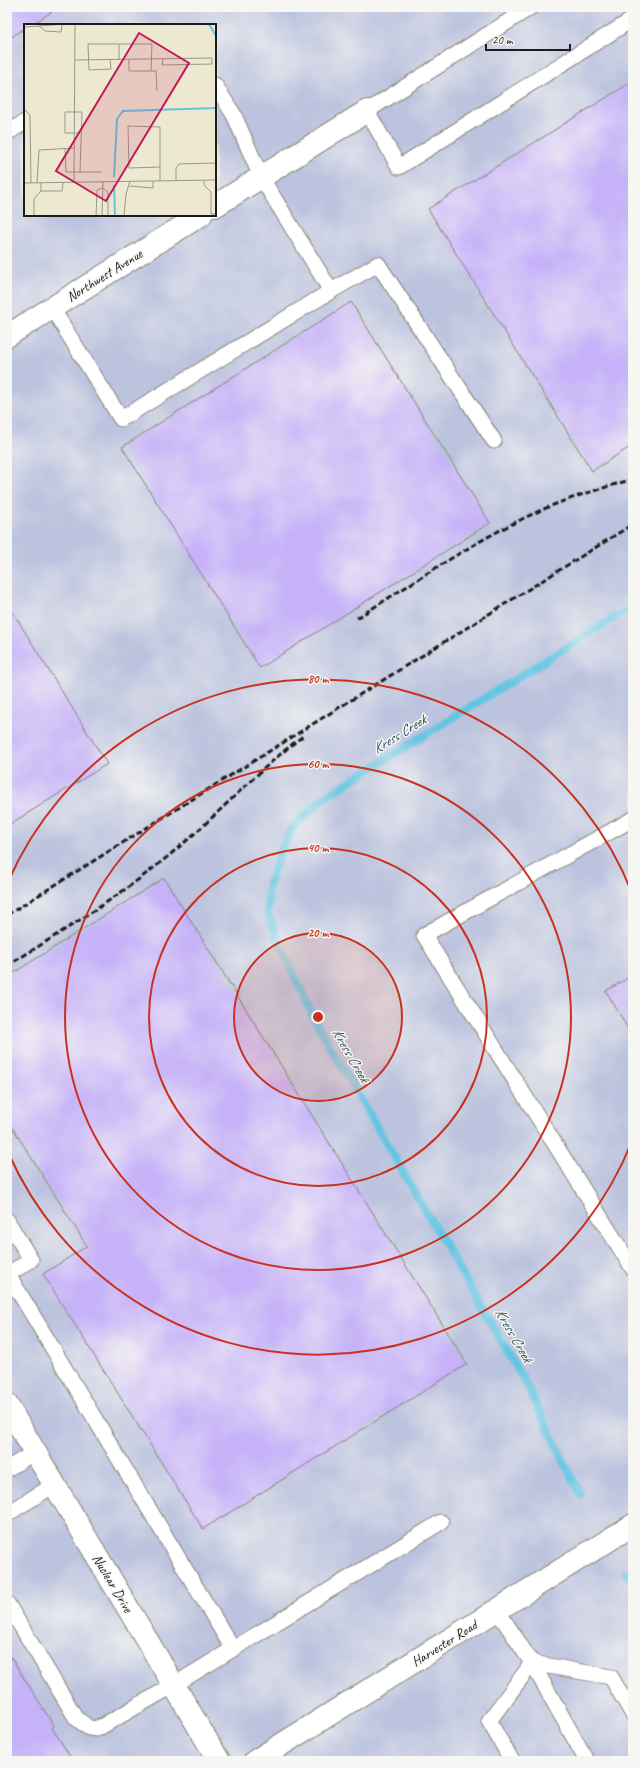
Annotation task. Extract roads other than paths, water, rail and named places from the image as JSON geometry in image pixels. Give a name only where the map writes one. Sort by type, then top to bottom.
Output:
[{"type":"street","points":[[216,205],[367,111]]},
{"type":"street","name":"Northwest Avenue","points":[[7,336],[199,216]]},
{"type":"street","name":"Nuclear Drive","points":[[7,1405],[219,1761]]},
{"type":"street","name":"Harvester Road","points":[[255,1761],[633,1524]]},
{"type":"lane","points":[[531,7],[367,111],[399,167],[633,19]]},
{"type":"lane","points":[[216,87],[234,116],[261,178],[331,291]]},
{"type":"lane","points":[[7,133],[24,123]]},
{"type":"lane","points":[[52,308],[121,419],[378,264],[494,441]]},
{"type":"lane","points":[[633,819],[424,935],[633,1269]]},
{"type":"lane","points":[[7,1220],[31,1260],[8,1274],[233,1649]]},
{"type":"lane","points":[[7,1470],[35,1452]]},
{"type":"lane","points":[[7,1514],[54,1485]]},
{"type":"lane","points":[[7,1603],[76,1718],[89,1728],[97,1729],[174,1685],[441,1522]]},
{"type":"lane","points":[[497,1610],[532,1663],[587,1761]]},
{"type":"lane","points":[[532,1663],[611,1677],[633,1716]]},
{"type":"lane","points":[[512,1761],[489,1721],[532,1663]]},
{"type":"waterway","name":"Kress Creek","points":[[580,1494],[526,1384],[313,1017],[268,916],[268,887],[278,858],[291,829],[325,797],[633,606]]},
{"type":"waterway","name":"Kress Creek","points":[[626,1573],[633,1583]]},
{"type":"railway","points":[[357,618],[444,562],[512,524],[559,503],[633,479]]},
{"type":"railway","points":[[7,915],[633,524]]},
{"type":"railway","points":[[7,966],[95,910],[159,864],[195,834],[271,762],[303,736]]}]
